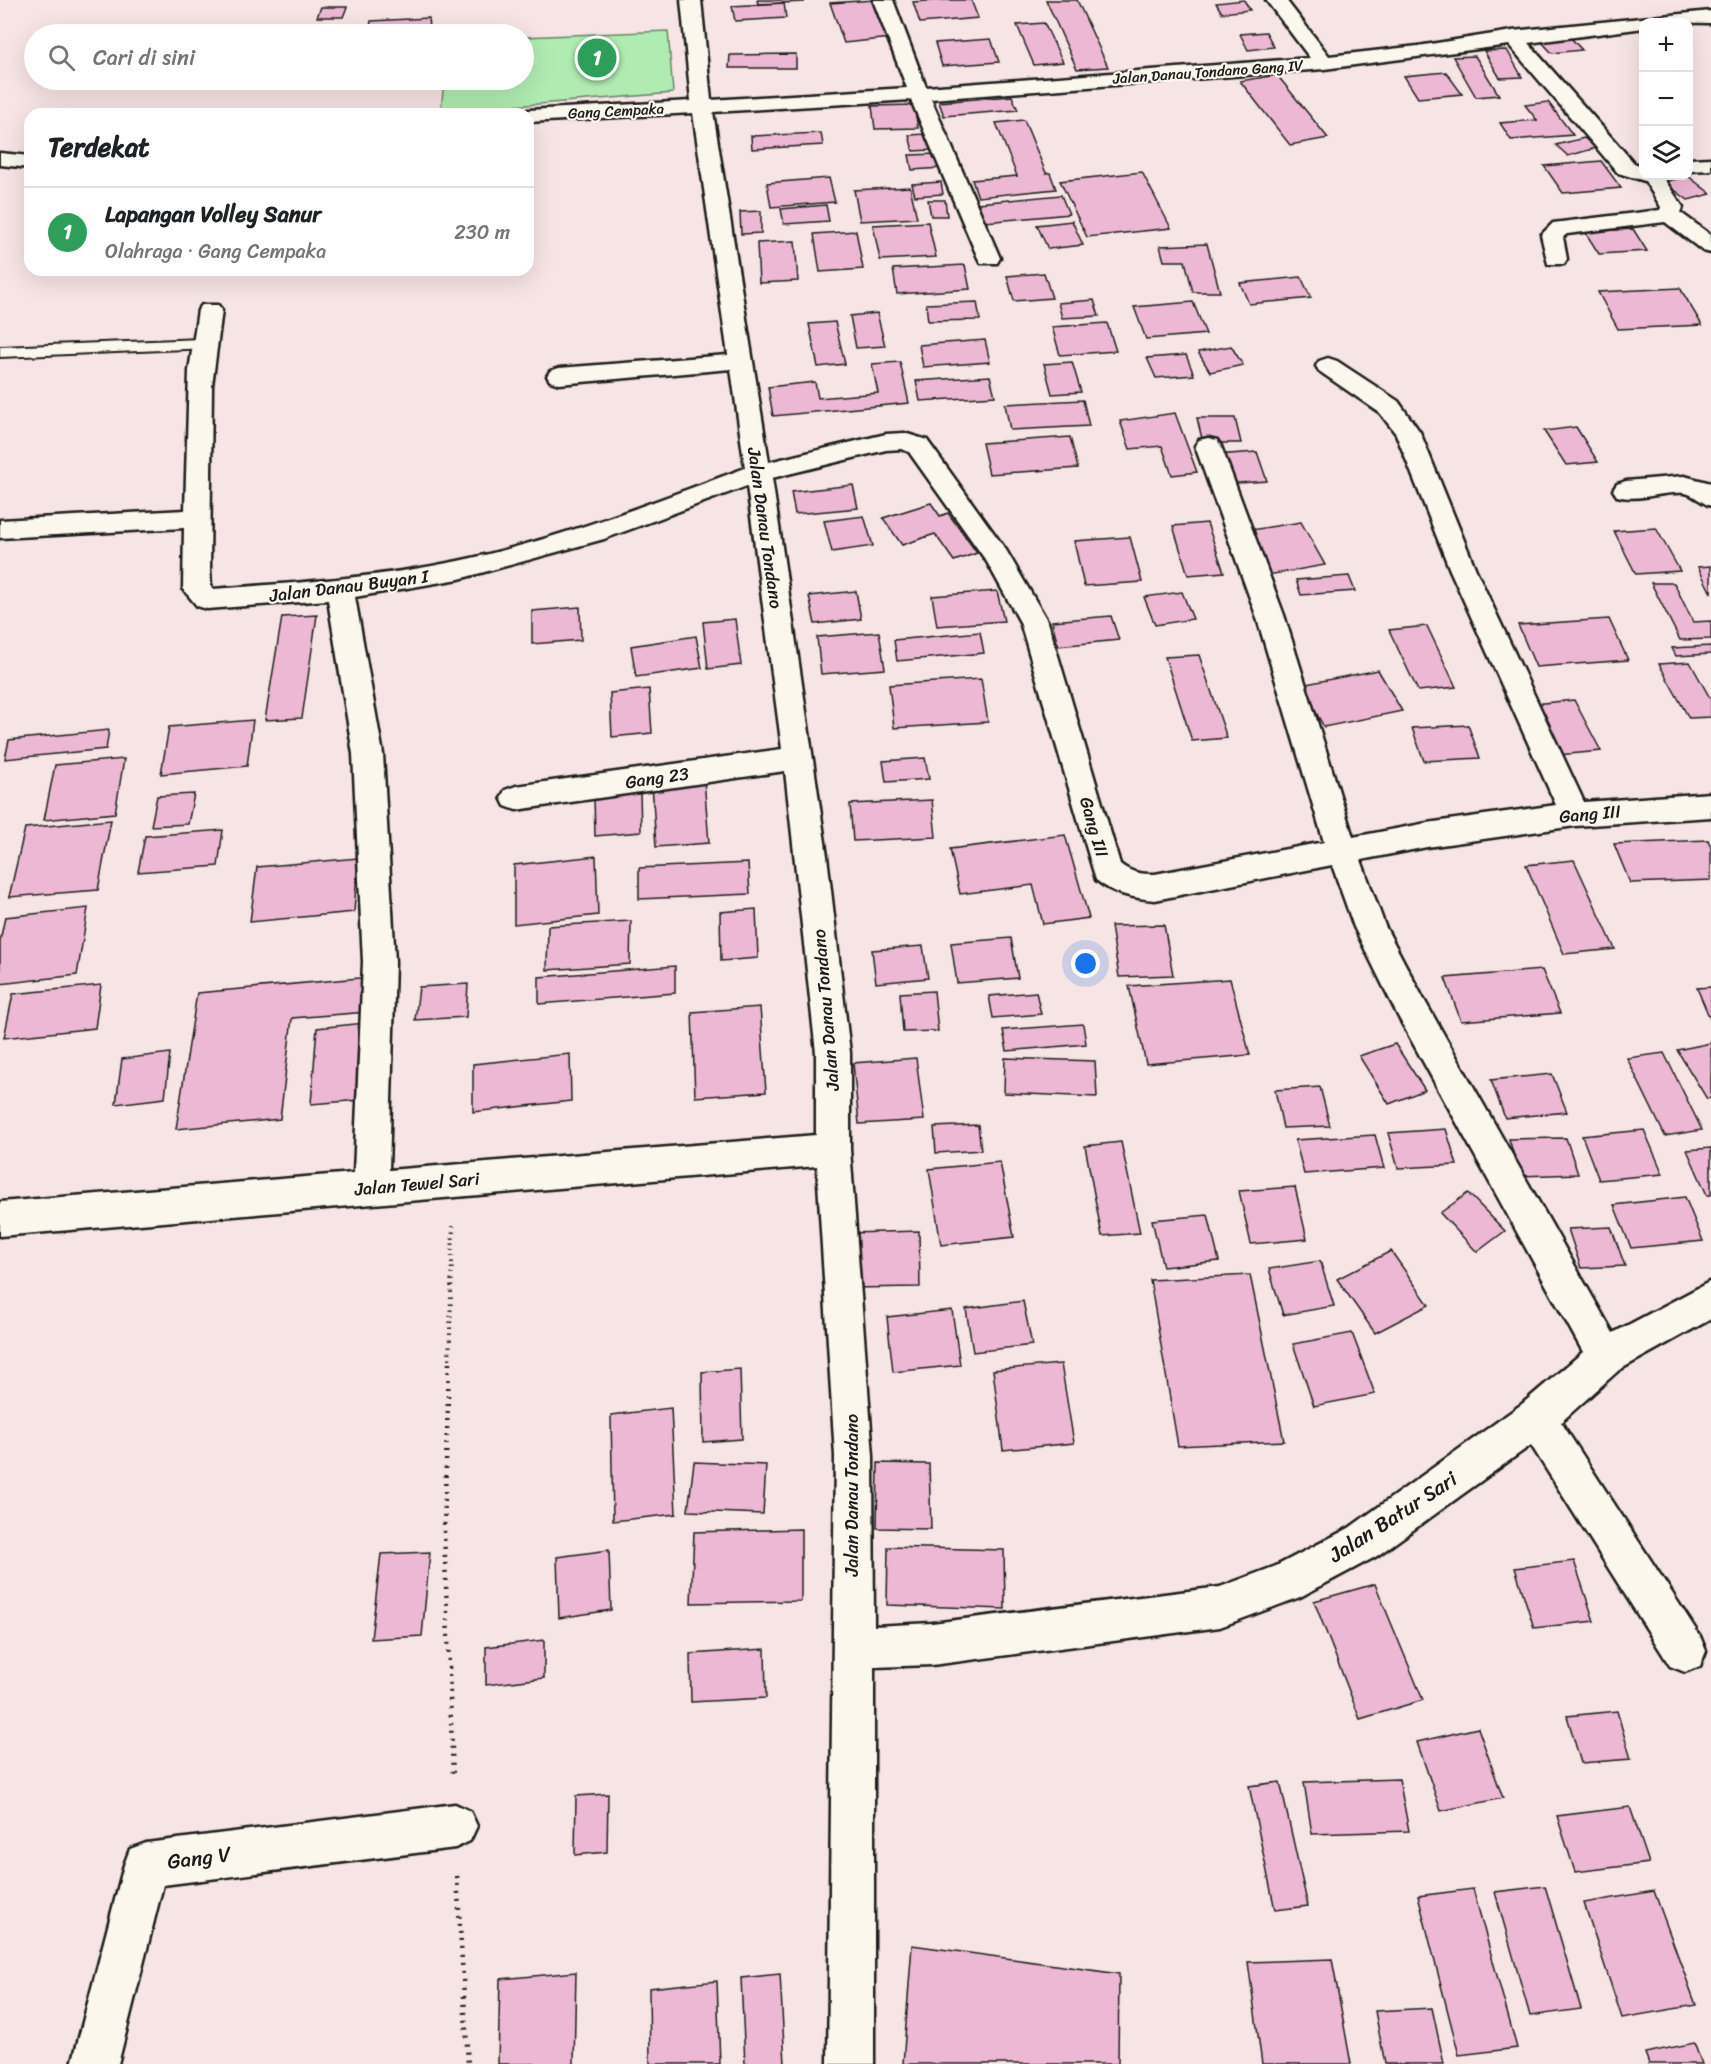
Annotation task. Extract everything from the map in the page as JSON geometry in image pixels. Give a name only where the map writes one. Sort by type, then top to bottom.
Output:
[{"type":"street","name":"Jalan Danau Tondano","points":[[691,0],[694,45],[704,107],[711,176],[742,361],[812,856],[833,1053],[833,1149],[855,1456],[851,1647],[851,2064]]},
{"type":"street","points":[[883,0],[918,92],[989,258]]},
{"type":"street","points":[[1276,0],[1324,63]]},
{"type":"street","name":"Jalan Danau Tondano Gang IV","points":[[704,107],[1324,63],[1512,38],[1711,17]]},
{"type":"street","points":[[1512,38],[1626,168],[1639,173]]},
{"type":"street","name":"Gang Cempaka","points":[[534,116],[704,107]]},
{"type":"street","points":[[0,159],[24,161]]},
{"type":"street","points":[[1693,165],[1711,164]]},
{"type":"street","points":[[1655,180],[1672,207],[1670,215]]},
{"type":"street","points":[[1556,259],[1552,235],[1561,228],[1670,215],[1711,246]]},
{"type":"street","name":"Jalan Danau Buyan I","points":[[210,310],[202,344],[197,518],[197,589],[207,599],[340,590],[459,570],[524,554],[604,530],[757,473]]},
{"type":"street","points":[[559,376],[742,361]]},
{"type":"street","points":[[1328,366],[1389,407],[1408,432],[1463,570],[1575,814]]},
{"type":"street","name":"Gang III","points":[[757,473],[886,442],[904,441],[918,446],[997,557],[1034,622],[1107,871],[1117,880],[1130,885],[1155,887],[1343,853],[1427,834],[1575,814],[1711,805]]},
{"type":"street","points":[[1208,446],[1270,615],[1343,853],[1370,927],[1410,1006],[1606,1357]]},
{"type":"street","points":[[1626,490],[1694,486],[1707,491],[1711,497]]},
{"type":"street","points":[[0,529],[197,518]]},
{"type":"street","points":[[340,590],[368,754],[379,962],[371,1188]]},
{"type":"street","name":"Gang 23","points":[[516,798],[798,758]]},
{"type":"street","name":"Jalan Tewel Sari","points":[[0,1219],[833,1149]]},
{"type":"street","name":"Jalan Batur Sari","points":[[851,1647],[932,1644],[1220,1607],[1286,1583],[1363,1542],[1536,1418],[1606,1357],[1711,1299]]},
{"type":"street","points":[[1536,1418],[1685,1651]]},
{"type":"street","name":"Gang V","points":[[95,2064],[147,1865],[455,1826]]},
{"type":"lane","points":[[0,352],[202,344]]},
{"type":"path","points":[[455,1180],[444,1530],[455,1826],[468,2064]]},
{"type":"green space","points":[[668,31],[673,93],[490,108],[441,108],[443,90],[534,90],[534,37]]},
{"type":"building","points":[[757,0],[803,0],[804,2],[758,4]]},
{"type":"building","points":[[875,0],[891,38],[844,43],[830,3]]},
{"type":"building","points":[[971,0],[978,18],[920,23],[913,2]]},
{"type":"building","points":[[1046,0],[1077,0],[1108,67],[1077,69]]},
{"type":"building","points":[[1244,0],[1250,10],[1222,13],[1216,3]]},
{"type":"building","points":[[784,3],[786,18],[735,21],[732,6]]},
{"type":"building","points":[[321,7],[347,7],[343,17],[317,17]]},
{"type":"building","points":[[429,18],[429,24],[371,24],[371,21]]},
{"type":"building","points":[[1044,23],[1063,62],[1034,65],[1017,25]]},
{"type":"building","points":[[1266,32],[1274,47],[1248,50],[1240,34]]},
{"type":"building","points":[[1569,36],[1582,50],[1552,53],[1540,40]]},
{"type":"building","points":[[991,39],[999,62],[942,66],[935,43]]},
{"type":"building","points":[[1507,50],[1522,77],[1500,78],[1484,51]]},
{"type":"building","points":[[796,54],[796,68],[729,68],[730,55]]},
{"type":"building","points":[[1475,56],[1499,95],[1476,97],[1453,57]]},
{"type":"building","points":[[1446,72],[1462,94],[1418,98],[1404,76]]},
{"type":"building","points":[[1277,75],[1328,138],[1290,145],[1240,81]]},
{"type":"building","points":[[1012,96],[1018,110],[944,116],[939,102]]},
{"type":"building","points":[[1548,102],[1573,135],[1511,140],[1500,123],[1537,120],[1525,105]]},
{"type":"building","points":[[914,105],[918,128],[875,129],[872,106]]},
{"type":"building","points":[[1024,120],[1046,173],[1050,173],[1056,189],[978,197],[972,180],[1017,176],[996,123]]},
{"type":"building","points":[[821,133],[823,145],[752,149],[751,136]]},
{"type":"building","points":[[927,134],[931,150],[913,151],[909,135]]},
{"type":"building","points":[[1584,138],[1596,148],[1568,156],[1556,145]]},
{"type":"building","points":[[939,154],[942,168],[912,170],[909,155]]},
{"type":"building","points":[[1601,161],[1621,188],[1563,193],[1544,166]]},
{"type":"building","points":[[1142,172],[1171,228],[1087,237],[1060,181]]},
{"type":"building","points":[[829,178],[835,202],[771,207],[767,183]]},
{"type":"building","points":[[1693,180],[1711,194],[1688,200],[1664,182]]},
{"type":"building","points":[[941,182],[943,194],[915,196],[912,184]]},
{"type":"building","points":[[910,187],[917,218],[860,221],[854,190]]},
{"type":"building","points":[[1061,195],[1069,214],[985,222],[978,203]]},
{"type":"building","points":[[928,200],[945,200],[947,216],[931,216]]},
{"type":"building","points":[[826,205],[829,221],[784,224],[781,209]]},
{"type":"building","points":[[761,211],[761,233],[741,234],[740,212]]},
{"type":"building","points":[[1072,221],[1083,245],[1048,249],[1037,225]]},
{"type":"building","points":[[928,222],[936,257],[880,260],[873,225]]},
{"type":"building","points":[[1633,229],[1647,251],[1599,254],[1585,232]]},
{"type":"building","points":[[856,231],[863,269],[820,272],[814,234]]},
{"type":"building","points":[[795,241],[798,281],[759,283],[757,243]]},
{"type":"building","points":[[1207,244],[1220,292],[1193,292],[1185,261],[1164,261],[1160,246]]},
{"type":"building","points":[[965,265],[970,289],[897,294],[893,269]]},
{"type":"building","points":[[1044,273],[1052,298],[1014,301],[1007,276]]},
{"type":"building","points":[[1301,277],[1311,298],[1249,304],[1240,283]]},
{"type":"building","points":[[1680,288],[1702,325],[1618,329],[1598,292]]},
{"type":"building","points":[[1094,300],[1099,316],[1062,318],[1058,303]]},
{"type":"building","points":[[977,302],[980,320],[928,321],[926,304]]},
{"type":"building","points":[[1193,302],[1206,334],[1146,339],[1134,307]]},
{"type":"building","points":[[877,313],[885,346],[856,348],[850,316]]},
{"type":"building","points":[[835,322],[845,364],[818,367],[809,324]]},
{"type":"building","points":[[1107,323],[1116,351],[1060,355],[1052,327]]},
{"type":"building","points":[[985,340],[990,362],[923,367],[919,345]]},
{"type":"building","points":[[1231,346],[1243,365],[1210,372],[1198,352]]},
{"type":"building","points":[[1186,355],[1194,375],[1156,378],[1147,358]]},
{"type":"building","points":[[900,362],[909,403],[773,416],[768,387],[815,382],[818,398],[878,393],[872,364]]},
{"type":"building","points":[[1072,362],[1081,392],[1052,394],[1044,364]]},
{"type":"building","points":[[990,376],[995,396],[920,401],[916,381]]},
{"type":"building","points":[[1083,400],[1089,426],[1010,430],[1005,404]]},
{"type":"building","points":[[1175,413],[1197,472],[1172,475],[1162,446],[1130,449],[1120,421]]},
{"type":"building","points":[[1197,418],[1235,418],[1241,443],[1203,443]]},
{"type":"building","points":[[1576,427],[1598,462],[1566,465],[1544,431]]},
{"type":"building","points":[[1070,437],[1078,468],[989,474],[982,443]]},
{"type":"building","points":[[1257,452],[1267,481],[1224,484],[1215,455]]},
{"type":"building","points":[[853,485],[858,508],[795,514],[791,492]]},
{"type":"building","points":[[931,503],[940,516],[948,513],[977,553],[954,561],[935,534],[902,545],[883,518]]},
{"type":"building","points":[[864,516],[873,546],[832,552],[824,521]]},
{"type":"building","points":[[1301,522],[1325,565],[1268,575],[1245,531]]},
{"type":"building","points":[[1207,523],[1224,572],[1188,575],[1173,526]]},
{"type":"building","points":[[1656,528],[1680,571],[1636,574],[1614,531]]},
{"type":"building","points":[[1130,537],[1142,582],[1084,586],[1074,541]]},
{"type":"building","points":[[1711,566],[1711,593],[1698,567]]},
{"type":"building","points":[[1349,576],[1355,591],[1301,595],[1296,580]]},
{"type":"building","points":[[1651,583],[1674,583],[1693,622],[1711,621],[1711,639],[1680,640]]},
{"type":"building","points":[[856,591],[861,619],[815,624],[809,596]]},
{"type":"building","points":[[997,591],[1004,621],[937,626],[932,596]]},
{"type":"building","points":[[1182,592],[1193,619],[1155,625],[1144,597]]},
{"type":"building","points":[[580,607],[581,640],[532,644],[532,611]]},
{"type":"building","points":[[317,615],[302,718],[265,720],[282,617]]},
{"type":"building","points":[[1111,616],[1119,640],[1058,646],[1052,621]]},
{"type":"building","points":[[735,619],[741,665],[708,669],[703,622]]},
{"type":"building","points":[[1609,619],[1628,660],[1536,667],[1518,625]]},
{"type":"building","points":[[1427,626],[1456,687],[1418,691],[1389,630]]},
{"type":"building","points":[[879,632],[885,669],[821,674],[817,637]]},
{"type":"building","points":[[980,632],[984,653],[897,661],[894,640]]},
{"type":"building","points":[[696,636],[702,668],[636,677],[631,646]]},
{"type":"building","points":[[1711,646],[1711,654],[1676,656],[1672,648]]},
{"type":"building","points":[[1199,655],[1227,738],[1192,741],[1165,657]]},
{"type":"building","points":[[1690,662],[1711,700],[1711,717],[1689,718],[1659,664]]},
{"type":"building","points":[[1378,670],[1402,711],[1324,727],[1301,685]]},
{"type":"building","points":[[981,679],[988,722],[894,728],[889,685]]},
{"type":"building","points":[[649,689],[652,733],[612,737],[610,693]]},
{"type":"building","points":[[1574,700],[1601,751],[1558,755],[1533,704]]},
{"type":"building","points":[[253,720],[247,766],[161,774],[169,727]]},
{"type":"building","points":[[1468,725],[1480,758],[1424,761],[1412,728]]},
{"type":"building","points":[[109,730],[106,749],[5,759],[9,740]]},
{"type":"building","points":[[925,758],[929,779],[886,782],[883,761]]},
{"type":"building","points":[[124,759],[115,813],[44,820],[55,765]]},
{"type":"building","points":[[704,779],[709,843],[656,847],[652,784]]},
{"type":"building","points":[[640,792],[641,832],[595,836],[594,796]]},
{"type":"building","points":[[194,794],[188,824],[151,826],[157,796]]},
{"type":"building","points":[[932,800],[936,837],[853,841],[850,804]]},
{"type":"building","points":[[111,820],[98,890],[9,897],[25,828]]},
{"type":"building","points":[[223,830],[218,866],[138,872],[145,836]]},
{"type":"building","points":[[1065,835],[1089,918],[1043,924],[1033,885],[960,894],[950,849]]},
{"type":"building","points":[[1708,840],[1711,847],[1711,880],[1630,883],[1614,844]]},
{"type":"building","points":[[596,856],[598,915],[514,924],[514,865]]},
{"type":"building","points":[[358,858],[354,912],[250,922],[257,867]]},
{"type":"building","points":[[1574,860],[1615,949],[1564,954],[1526,865]]},
{"type":"building","points":[[748,863],[750,894],[639,899],[639,868]]},
{"type":"building","points":[[88,908],[77,975],[0,984],[0,941],[5,917]]},
{"type":"building","points":[[756,909],[758,958],[721,961],[720,912]]},
{"type":"building","points":[[631,921],[630,964],[547,970],[548,926]]},
{"type":"building","points":[[1164,925],[1173,975],[1119,977],[1111,926]]},
{"type":"building","points":[[1011,938],[1018,978],[957,983],[951,943]]},
{"type":"building","points":[[923,946],[928,978],[876,983],[872,950]]},
{"type":"building","points":[[675,966],[675,993],[539,1004],[539,977]]},
{"type":"building","points":[[1542,970],[1560,1013],[1461,1021],[1445,978]]},
{"type":"building","points":[[370,977],[368,1012],[292,1018],[280,1119],[176,1129],[197,993]]},
{"type":"building","points":[[1230,979],[1250,1055],[1146,1064],[1129,986]]},
{"type":"building","points":[[468,984],[466,1017],[415,1020],[419,987]]},
{"type":"building","points":[[101,985],[95,1028],[4,1038],[13,994]]},
{"type":"building","points":[[1711,987],[1711,1021],[1697,988]]},
{"type":"building","points":[[934,991],[938,1031],[903,1032],[900,993]]},
{"type":"building","points":[[1036,992],[1041,1014],[993,1018],[989,996]]},
{"type":"building","points":[[760,1007],[766,1092],[695,1097],[692,1012]]},
{"type":"building","points":[[365,1023],[361,1100],[311,1104],[317,1028]]},
{"type":"building","points":[[1083,1024],[1086,1044],[1007,1051],[1003,1030]]},
{"type":"building","points":[[1711,1043],[1711,1098],[1707,1099],[1677,1050]]},
{"type":"building","points":[[1395,1044],[1425,1090],[1389,1104],[1359,1056]]},
{"type":"building","points":[[170,1053],[165,1098],[116,1104],[122,1059]]},
{"type":"building","points":[[1664,1053],[1702,1130],[1665,1136],[1627,1058]]},
{"type":"building","points":[[570,1054],[571,1101],[473,1112],[473,1064]]},
{"type":"building","points":[[916,1058],[924,1120],[859,1124],[853,1063]]},
{"type":"building","points":[[1005,1058],[1095,1061],[1097,1097],[1004,1093]]},
{"type":"building","points":[[1552,1074],[1567,1112],[1505,1118],[1491,1080]]},
{"type":"building","points":[[1320,1087],[1330,1126],[1283,1128],[1275,1090]]},
{"type":"building","points":[[978,1125],[981,1150],[936,1153],[934,1127]]},
{"type":"building","points":[[1446,1129],[1457,1165],[1398,1168],[1388,1133]]},
{"type":"building","points":[[1644,1130],[1663,1174],[1599,1180],[1582,1136]]},
{"type":"building","points":[[1375,1135],[1384,1168],[1304,1174],[1295,1140]]},
{"type":"building","points":[[1566,1138],[1578,1174],[1520,1176],[1509,1139]]},
{"type":"building","points":[[1121,1142],[1140,1233],[1102,1236],[1085,1146]]},
{"type":"building","points":[[1711,1148],[1711,1195],[1707,1195],[1687,1150]]},
{"type":"building","points":[[1000,1162],[1014,1237],[941,1245],[929,1169]]},
{"type":"building","points":[[1295,1187],[1307,1239],[1251,1244],[1239,1191]]},
{"type":"building","points":[[1468,1193],[1505,1231],[1477,1252],[1440,1213]]},
{"type":"building","points":[[1685,1197],[1703,1241],[1631,1248],[1614,1205]]},
{"type":"building","points":[[1208,1215],[1219,1261],[1163,1267],[1152,1220]]},
{"type":"building","points":[[1611,1227],[1625,1266],[1581,1268],[1568,1229]]},
{"type":"building","points":[[919,1231],[920,1287],[850,1288],[850,1233]]},
{"type":"building","points":[[1391,1251],[1429,1305],[1375,1333],[1337,1279]]},
{"type":"building","points":[[1320,1261],[1334,1306],[1283,1315],[1269,1269]]},
{"type":"building","points":[[1250,1275],[1284,1441],[1178,1446],[1150,1280]]},
{"type":"building","points":[[1023,1301],[1032,1345],[973,1352],[966,1309]]},
{"type":"building","points":[[952,1310],[960,1365],[893,1372],[887,1317]]},
{"type":"building","points":[[1352,1333],[1375,1394],[1314,1406],[1293,1344]]},
{"type":"building","points":[[1061,1364],[1074,1443],[1003,1450],[993,1370]]},
{"type":"building","points":[[740,1369],[742,1439],[703,1442],[702,1372]]},
{"type":"building","points":[[671,1408],[676,1514],[613,1521],[611,1415]]},
{"type":"building","points":[[694,1462],[766,1465],[763,1514],[688,1511]]},
{"type":"building","points":[[878,1463],[929,1464],[931,1529],[877,1528]]},
{"type":"building","points":[[801,1529],[801,1601],[691,1603],[694,1532]]},
{"type":"building","points":[[888,1547],[1004,1550],[1005,1609],[887,1605]]},
{"type":"building","points":[[609,1550],[611,1610],[559,1618],[557,1557]]},
{"type":"building","points":[[430,1552],[422,1636],[371,1639],[381,1554]]},
{"type":"building","points":[[1574,1561],[1594,1621],[1534,1628],[1515,1568]]},
{"type":"building","points":[[1375,1584],[1423,1700],[1360,1719],[1314,1601]]},
{"type":"building","points":[[544,1640],[544,1678],[486,1685],[486,1647]]},
{"type":"building","points":[[765,1649],[766,1698],[691,1702],[690,1654]]},
{"type":"building","points":[[1617,1711],[1631,1759],[1581,1763],[1567,1716]]},
{"type":"building","points":[[1478,1728],[1503,1798],[1441,1811],[1417,1742]]},
{"type":"building","points":[[1399,1779],[1409,1831],[1312,1834],[1304,1782]]},
{"type":"building","points":[[1280,1782],[1308,1906],[1275,1910],[1249,1786]]},
{"type":"building","points":[[608,1794],[607,1852],[575,1855],[576,1796]]},
{"type":"building","points":[[1630,1807],[1649,1863],[1575,1872],[1557,1816]]},
{"type":"building","points":[[1545,1886],[1581,2009],[1530,2016],[1495,1892]]},
{"type":"building","points":[[1473,1889],[1517,2048],[1459,2055],[1418,1896]]},
{"type":"building","points":[[1654,1891],[1696,2005],[1622,2018],[1584,1903]]},
{"type":"building","points":[[912,1945],[1119,1974],[1118,2064],[903,2064]]},
{"type":"building","points":[[1332,1959],[1351,2064],[1262,2064],[1248,1962]]},
{"type":"building","points":[[576,1972],[574,2064],[498,2064],[500,1979]]},
{"type":"building","points":[[780,1974],[785,2064],[745,2064],[741,1978]]},
{"type":"building","points":[[717,1981],[720,2064],[650,2064],[649,1988]]},
{"type":"building","points":[[1432,2008],[1444,2064],[1385,2064],[1375,2011]]},
{"type":"building","points":[[1694,2043],[1702,2064],[1649,2064],[1645,2053]]},
{"type":"place","name":"Lapangan Volley Sanur","points":[[597,58]]}]
